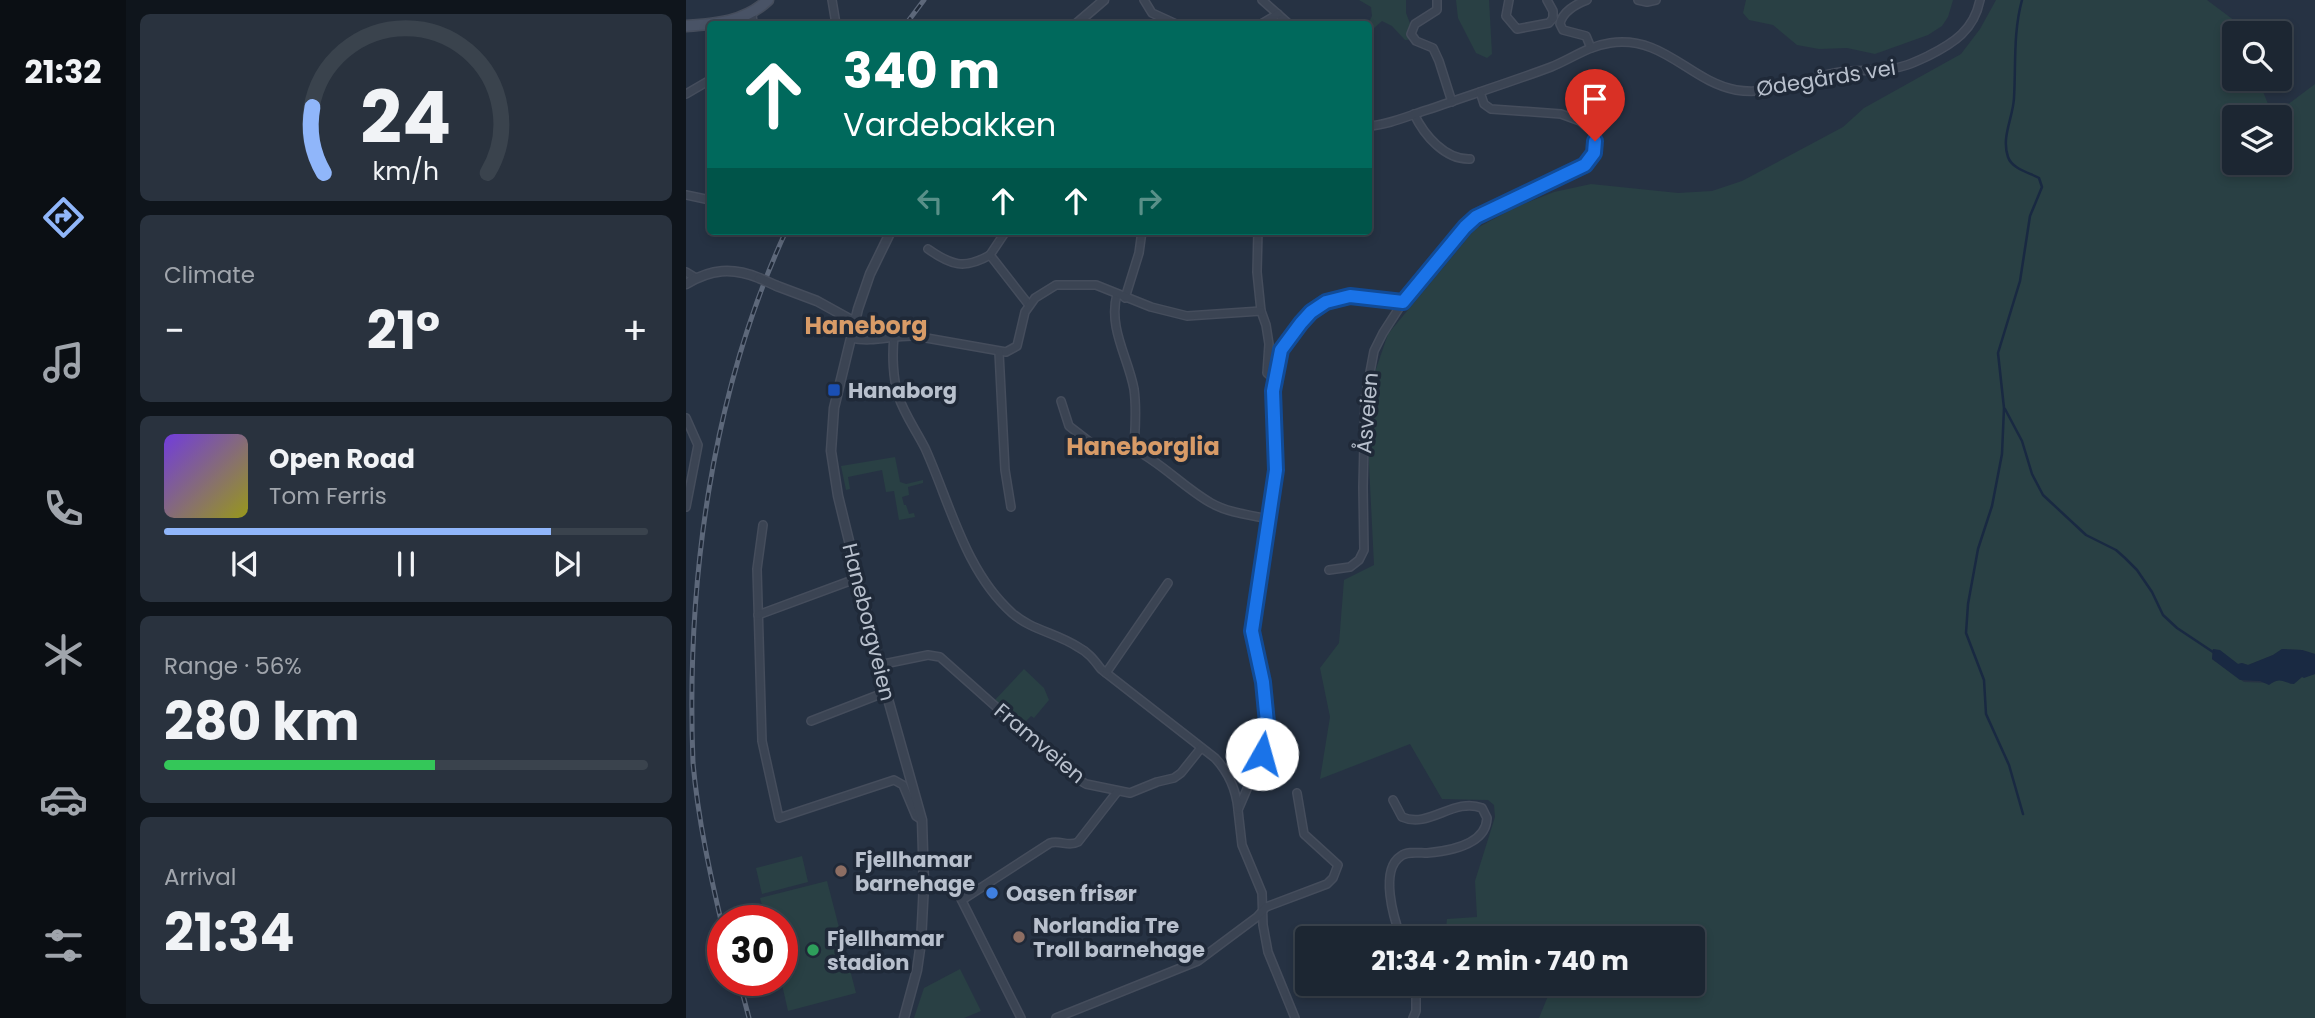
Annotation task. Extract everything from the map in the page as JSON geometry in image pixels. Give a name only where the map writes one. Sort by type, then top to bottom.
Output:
[{"type":"main road","points":[[726,21],[752,13],[768,0]]},
{"type":"main road","points":[[686,26],[707,25]]},
{"type":"street","points":[[832,0],[836,21]]},
{"type":"street","points":[[1080,21],[1104,0]]},
{"type":"street","points":[[1144,0],[1152,13],[1169,21]]},
{"type":"street","points":[[1262,0],[1286,21]]},
{"type":"street","points":[[1437,0],[1437,10],[1415,24],[1411,34],[1416,41],[1433,48],[1440,61],[1452,102]]},
{"type":"street","points":[[1509,0],[1506,16],[1517,29],[1549,23],[1585,0]]},
{"type":"street","points":[[1547,0],[1560,28],[1586,36],[1591,48]]},
{"type":"street","points":[[1638,0],[1656,0]]},
{"type":"street","name":"Ødegårds vei","points":[[1372,125],[1452,102],[1612,42],[1642,44],[1669,55],[1701,76],[1728,88],[1751,91],[1769,90],[1839,72],[1889,69],[1910,64],[1960,38],[1973,22],[1980,0]]},
{"type":"street","points":[[752,13],[753,21]]},
{"type":"street","points":[[1266,21],[1278,14]]},
{"type":"street","points":[[686,94],[707,82]]},
{"type":"street","name":"Åsveien","points":[[1329,570],[1350,567],[1359,560],[1364,550],[1365,399],[1374,351],[1383,333],[1403,302],[1476,217],[1585,165],[1594,153],[1593,132],[1580,121],[1561,114],[1491,109],[1484,104],[1480,92]]},
{"type":"street","points":[[1414,114],[1426,133],[1448,154],[1457,159],[1470,159]]},
{"type":"street","points":[[686,195],[707,199]]},
{"type":"street","name":"Haneborgveien","points":[[889,235],[864,289],[855,322],[834,408],[831,451],[838,496],[879,666],[922,821],[924,884],[920,955],[904,1018]]},
{"type":"street","points":[[928,249],[947,262],[957,265],[990,255],[1003,235]]},
{"type":"street","points":[[1125,298],[1139,253],[1141,235]]},
{"type":"street","points":[[1258,235],[1261,311],[1269,344],[1267,373],[1275,380]]},
{"type":"street","points":[[990,255],[1029,305]]},
{"type":"street","points":[[686,284],[696,278],[728,269],[759,278],[817,302],[855,322]]},
{"type":"street","points":[[686,272],[696,278]]},
{"type":"street","points":[[851,338],[865,341],[915,336],[1006,352],[1017,346],[1021,321],[1029,305],[1056,285],[1096,285],[1151,307],[1187,316],[1261,311]]},
{"type":"street","points":[[1117,294],[1113,318],[1133,387],[1136,411],[1134,449]]},
{"type":"street","points":[[1239,809],[1268,733],[1263,682],[1252,631],[1276,470],[1275,380],[1285,343],[1318,307],[1350,296],[1403,302]]},
{"type":"street","points":[[894,337],[899,397],[986,584],[1014,614],[1029,625],[1078,646],[1106,673],[1226,770],[1236,794],[1242,845],[1258,883],[1268,952],[1295,1018]]},
{"type":"street","points":[[999,352],[1005,470],[1011,507]]},
{"type":"street","points":[[1061,401],[1069,426],[1091,443],[1134,449],[1150,457],[1211,503],[1231,511],[1269,519]]},
{"type":"street","points":[[686,418],[698,445],[686,507]]},
{"type":"street","points":[[763,525],[757,569],[762,741],[779,818],[894,780],[903,785],[916,816],[922,821]]},
{"type":"street","points":[[758,615],[858,578]]},
{"type":"street","points":[[1106,673],[1168,583]]},
{"type":"street","name":"Framveien","points":[[879,666],[928,655],[940,657],[1076,778],[1086,784],[1117,792],[1130,793],[1174,778],[1201,748]]},
{"type":"street","points":[[811,720],[886,692]]},
{"type":"street","points":[[962,900],[1050,843],[1078,842],[1117,792]]},
{"type":"street","points":[[1059,1017],[1198,961],[1262,911],[1320,888],[1333,878],[1338,868],[1335,860],[1304,834],[1297,793]]},
{"type":"street","points":[[1393,800],[1402,817],[1410,821],[1467,806],[1482,808],[1487,818],[1482,834],[1469,843],[1449,850],[1404,853],[1397,859],[1393,866],[1390,893],[1397,926]]},
{"type":"street","points":[[924,884],[950,886],[957,891],[1021,1018]]},
{"type":"street","points":[[1413,1018],[1416,996]]},
{"type":"green space","points":[[1359,0],[1406,0],[1406,13],[1416,39],[1405,40],[1392,26],[1382,21],[1372,32],[1371,7]]},
{"type":"green space","points":[[1456,0],[1489,0],[1492,54],[1487,58],[1476,53],[1458,18]]},
{"type":"green space","points":[[1746,0],[1953,0],[1942,26],[1928,35],[1875,54],[1847,48],[1819,49],[1797,45],[1773,25],[1749,20],[1743,13]]},
{"type":"green space","points":[[1996,0],[2207,0],[2235,21],[2222,21],[2222,91],[2263,91],[2269,105],[2222,105],[2222,175],[2292,175],[2292,105],[2287,105],[2315,84],[2315,654],[2282,649],[2248,665],[2238,664],[2213,649],[2212,659],[2244,682],[2271,683],[2281,679],[2291,684],[2302,677],[2315,674],[2315,1018],[1539,1018],[1548,996],[1705,996],[1705,926],[1446,926],[1447,919],[1477,917],[1475,881],[1495,817],[1494,805],[1488,800],[1442,799],[1410,744],[1320,779],[1330,717],[1320,668],[1339,643],[1344,580],[1374,565],[1368,444],[1374,375],[1388,334],[1475,229],[1518,206],[1554,192],[1591,184],[1678,193],[1712,191],[1742,181],[1843,127],[1864,108],[1961,54],[1980,29]]},
{"type":"green space","points":[[895,457],[900,482],[906,484],[923,480],[923,483],[908,487],[909,495],[902,497],[909,514],[914,513],[915,517],[899,520],[894,491],[886,492],[882,470],[848,477],[850,489],[846,490],[841,466]]},
{"type":"green space","points":[[1024,669],[1044,688],[1049,700],[1034,718],[1031,716],[1026,721],[1020,719],[1018,723],[994,701]]},
{"type":"green space","points":[[802,856],[808,882],[762,894],[756,868]]},
{"type":"green space","name":"Fjellhamar stadion","points":[[827,881],[856,993],[788,1011],[785,996],[798,996],[798,905],[762,905],[760,898]]},
{"type":"green space","points":[[960,969],[981,1011],[964,1018],[914,1018],[924,988]]},
{"type":"water","points":[[2213,649],[2220,650],[2238,664],[2248,665],[2282,649],[2302,650],[2315,654],[2315,674],[2302,677],[2294,684],[2279,680],[2269,685],[2260,681],[2240,680],[2212,659]]},
{"type":"waterway","points":[[2022,0],[2016,37],[2014,98],[2006,150],[2013,165],[2039,178],[2042,187],[2030,216],[2020,281],[1998,353],[2004,408],[2002,454],[1992,506],[1978,549],[1968,604],[1966,633],[1984,680],[1986,714],[2009,765],[2023,814]]},
{"type":"waterway","points":[[2005,409],[2022,441],[2032,474],[2043,495],[2086,535],[2116,550],[2125,558],[2152,592],[2163,615],[2177,628],[2213,652]]},
{"type":"railway","points":[[908,21],[924,0]]},
{"type":"railway","points":[[718,905],[705,846],[693,763],[694,627],[700,559],[709,491],[739,358],[760,293],[784,235]]},
{"type":"railway","points":[[743,996],[749,1018]]},
{"type":"place","name":"Hanaborg","points":[[834,390]]},
{"type":"place","name":"Fjellhamar barnehage","points":[[841,871]]},
{"type":"place","name":"Oasen frisør","points":[[992,893]]},
{"type":"place","name":"Norlandia Tre Troll barnehage","points":[[1019,937]]},
{"type":"place","name":"Fjellhamar stadion","points":[[813,950]]},
{"type":"district","name":"Haneborg","points":[[866,325]]},
{"type":"district","name":"Haneborglia","points":[[1143,446]]},
{"type":"route","points":[[1262,754],[1268,733],[1263,682],[1252,631],[1276,470],[1273,391],[1281,350],[1311,312],[1326,302],[1350,296],[1403,302],[1476,217],[1585,165],[1594,153],[1595,141]]}]
